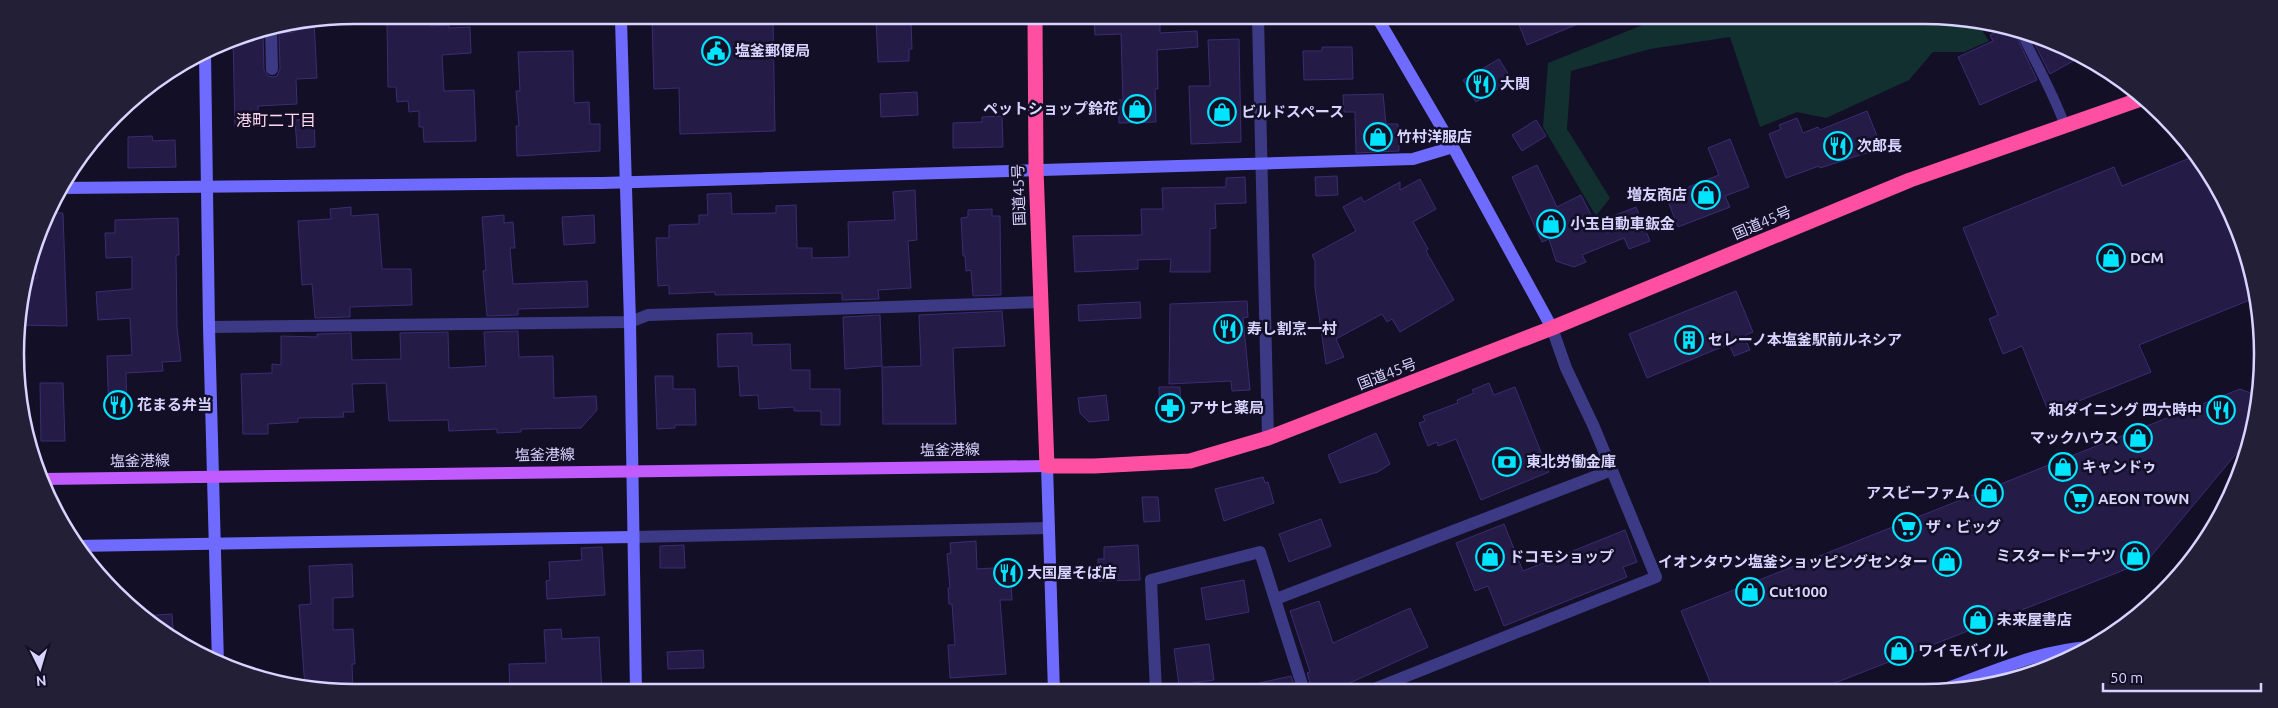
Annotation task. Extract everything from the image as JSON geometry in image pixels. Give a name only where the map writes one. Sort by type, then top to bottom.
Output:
[{"type":"highway","name":"国道45号","points":[[1035,24],[1036,169],[1047,466],[1094,466],[1190,461],[1268,438],[1552,328],[1910,180],[2136,101]]},
{"type":"main road","name":"塩釜港線","points":[[49,479],[1047,466]]},
{"type":"street","points":[[621,24],[630,322],[636,684]]},
{"type":"street","points":[[1258,24],[1268,438]]},
{"type":"street","points":[[1381,24],[1453,147],[1552,328],[1566,368],[1612,470],[1656,577],[1387,684]]},
{"type":"street","points":[[271,34],[272,69]]},
{"type":"street","points":[[205,60],[209,327],[218,654]]},
{"type":"street","points":[[69,188],[626,181],[1413,159],[1453,147]]},
{"type":"street","points":[[209,327],[630,322],[648,314],[1040,302]]},
{"type":"street","points":[[1047,466],[1054,684]]},
{"type":"street","points":[[1276,599],[1612,470]]},
{"type":"street","points":[[85,546],[216,545],[1049,528]]},
{"type":"street","points":[[1156,684],[1151,580],[1260,552],[1302,684]]},
{"type":"street","points":[[1968,681],[2034,658],[2074,648]]},
{"type":"lane","points":[[2025,39],[2052,92],[2065,126]]},
{"type":"green space","points":[[1645,24],[1946,24],[1981,29],[1989,41],[1964,52],[1933,52],[1909,80],[1826,118],[1797,112],[1760,127],[1730,37],[1650,49],[1571,71],[1567,129],[1610,198],[1596,216],[1543,127],[1548,63]]},
{"type":"building","points":[[387,24],[449,25],[449,28],[470,27],[471,53],[442,55],[444,91],[474,90],[476,141],[424,142],[423,127],[419,127],[419,111],[409,112],[408,101],[397,102],[396,87],[388,87]]},
{"type":"building","points":[[652,24],[773,24],[775,131],[680,134],[679,88],[654,89]]},
{"type":"building","points":[[876,24],[911,24],[912,49],[909,49],[909,61],[878,62]]},
{"type":"building","points":[[1094,24],[1160,24],[1160,33],[1197,31],[1198,47],[1157,50],[1158,89],[1155,89],[1156,122],[1119,123],[1118,100],[1123,100],[1121,34],[1095,35]]},
{"type":"building","points":[[1519,24],[1578,24],[1527,45]]},
{"type":"building","points":[[314,27],[317,78],[296,79],[297,104],[258,106],[259,126],[235,127],[233,47],[263,37],[264,70],[268,76],[273,77],[277,76],[280,69],[279,33],[294,32],[294,29]]},
{"type":"building","points":[[1997,32],[2017,37],[2037,80],[1980,105],[1958,57],[1993,41],[1990,35]]},
{"type":"building","points":[[1239,39],[1241,142],[1191,144],[1189,86],[1210,86],[1208,40]]},
{"type":"building","points":[[2034,43],[2074,60],[2050,74]]},
{"type":"building","points":[[1322,47],[1352,47],[1353,79],[1304,80],[1303,51],[1322,51]]},
{"type":"building","points":[[573,51],[574,103],[589,102],[590,124],[600,124],[600,151],[517,156],[516,126],[519,126],[516,91],[520,91],[518,52]]},
{"type":"building","points":[[1499,59],[1512,80],[1476,102],[1463,80]]},
{"type":"building","points":[[917,92],[918,115],[881,117],[880,94]]},
{"type":"building","points":[[1383,94],[1386,124],[1398,124],[1399,151],[1356,153],[1355,112],[1344,112],[1343,95]]},
{"type":"building","points":[[1867,111],[1882,148],[1820,168],[1819,166],[1786,178],[1769,134],[1781,129],[1779,125],[1797,118],[1803,133],[1818,127],[1820,130]]},
{"type":"building","points":[[1002,116],[1003,147],[953,148],[953,123],[982,122],[982,117]]},
{"type":"building","points":[[314,119],[315,147],[297,148],[295,120]]},
{"type":"building","points":[[1536,120],[1546,136],[1522,151],[1512,135]]},
{"type":"building","points":[[152,136],[153,141],[175,140],[176,167],[128,168],[128,137]]},
{"type":"building","points":[[1730,139],[1749,187],[1725,196],[1730,207],[1678,227],[1666,196],[1719,175],[1708,148]]},
{"type":"building","name":"DCM","points":[[2190,158],[2210,189],[2229,228],[2243,269],[2249,300],[2139,345],[2151,372],[2049,413],[2022,346],[2003,354],[1989,319],[1998,315],[1963,228],[2114,167],[2122,186]]},
{"type":"building","points":[[1537,165],[1557,207],[1581,195],[1595,223],[1636,207],[1650,241],[1629,249],[1624,238],[1582,255],[1586,262],[1574,267],[1556,261],[1549,239],[1542,242],[1512,177]]},
{"type":"building","points":[[1337,176],[1338,195],[1316,196],[1315,177]]},
{"type":"building","points":[[1245,177],[1246,203],[1215,204],[1216,228],[1210,229],[1210,272],[1170,272],[1171,259],[1138,260],[1138,269],[1075,272],[1073,236],[1142,235],[1141,209],[1163,209],[1162,188],[1226,187],[1226,178]]},
{"type":"building","points":[[1420,179],[1436,209],[1413,222],[1428,249],[1426,251],[1454,300],[1400,332],[1392,319],[1387,322],[1382,314],[1336,339],[1344,357],[1326,364],[1315,288],[1315,261],[1312,255],[1356,231],[1343,207],[1361,197],[1364,202],[1400,182],[1400,190]]},
{"type":"building","points":[[915,190],[917,240],[908,241],[911,288],[878,290],[879,299],[842,300],[842,293],[715,295],[715,292],[669,294],[669,285],[658,286],[656,238],[669,238],[669,225],[699,224],[699,215],[708,215],[707,194],[731,193],[732,214],[776,213],[776,206],[796,205],[797,248],[812,248],[812,258],[849,257],[848,222],[895,220],[893,192]]},
{"type":"building","points":[[351,207],[351,216],[378,214],[382,269],[411,269],[412,305],[350,307],[350,317],[315,318],[312,284],[302,285],[298,221],[331,219],[330,209]]},
{"type":"building","points":[[992,209],[992,216],[1000,216],[1001,295],[973,296],[971,270],[966,271],[965,256],[963,256],[961,218],[968,217],[968,210]]},
{"type":"building","points":[[56,213],[63,213],[67,326],[25,325],[33,278],[37,278],[36,264],[49,228]]},
{"type":"building","points":[[504,215],[504,223],[513,222],[515,248],[510,248],[513,284],[587,281],[588,307],[518,309],[518,315],[487,316],[483,271],[486,270],[482,217]]},
{"type":"building","points":[[594,215],[595,243],[564,245],[562,217]]},
{"type":"building","points":[[178,218],[179,255],[176,255],[177,327],[181,361],[162,362],[163,371],[126,373],[127,416],[109,416],[107,356],[132,355],[130,318],[98,320],[96,292],[132,289],[132,257],[106,258],[105,233],[115,233],[115,220]]},
{"type":"building","name":"セレーノ本塩釜駅前ルネシア","points":[[1736,291],[1753,332],[1744,336],[1750,350],[1734,356],[1729,344],[1647,378],[1629,334]]},
{"type":"building","points":[[1247,301],[1248,317],[1243,318],[1250,390],[1232,391],[1231,381],[1169,384],[1170,304]]},
{"type":"building","points":[[1140,302],[1141,318],[1079,321],[1078,305]]},
{"type":"building","points":[[1002,311],[1005,346],[953,348],[956,424],[883,424],[882,367],[921,366],[919,315]]},
{"type":"building","points":[[880,315],[882,366],[845,369],[843,317]]},
{"type":"building","points":[[518,331],[519,357],[553,356],[554,398],[596,396],[597,410],[581,428],[521,429],[521,432],[497,433],[497,429],[449,431],[448,420],[389,421],[386,383],[352,384],[354,412],[343,412],[344,417],[298,418],[298,422],[268,424],[268,434],[243,434],[241,374],[272,373],[272,364],[281,365],[281,336],[317,337],[317,334],[351,333],[352,360],[401,359],[400,333],[448,332],[449,368],[486,366],[484,332]]},
{"type":"building","points":[[752,333],[752,345],[790,344],[791,370],[810,370],[810,389],[840,389],[840,425],[821,425],[821,411],[794,411],[794,407],[759,409],[758,395],[740,396],[738,366],[718,367],[717,334]]},
{"type":"building","points":[[655,376],[673,376],[673,389],[695,389],[696,425],[675,425],[675,428],[657,429]]},
{"type":"building","points":[[40,383],[63,383],[65,441],[41,441]]},
{"type":"building","points":[[1489,383],[1494,395],[1515,387],[1549,472],[1481,500],[1456,439],[1438,446],[1437,442],[1428,446],[1419,423],[1425,421],[1423,416],[1458,403],[1457,400],[1474,393],[1472,390]]},
{"type":"building","points":[[1159,387],[1180,387],[1181,420],[1160,421]]},
{"type":"building","name":"AEON TOWN","points":[[2240,389],[2252,393],[2240,449],[2147,561],[1832,684],[1711,684],[1681,611]]},
{"type":"building","points":[[1106,395],[1109,420],[1089,422],[1080,413],[1078,398]]},
{"type":"building","points":[[1376,433],[1390,464],[1378,472],[1340,483],[1328,455]]},
{"type":"building","points":[[1263,477],[1265,483],[1268,482],[1274,503],[1224,521],[1215,489]]},
{"type":"building","points":[[1142,497],[1158,497],[1160,521],[1144,522]]},
{"type":"building","points":[[1321,519],[1331,546],[1289,562],[1279,534]]},
{"type":"building","points":[[1504,524],[1523,571],[1625,530],[1637,562],[1623,567],[1627,577],[1504,626],[1488,586],[1475,591],[1456,543]]},
{"type":"building","points":[[976,541],[977,569],[1010,567],[1012,600],[1000,600],[1006,674],[950,678],[948,645],[955,645],[952,604],[949,604],[948,588],[950,588],[947,554],[951,553],[950,543]]},
{"type":"building","points":[[684,545],[685,568],[660,568],[660,546]]},
{"type":"building","points":[[1138,545],[1140,580],[1099,581],[1098,559],[1104,559],[1104,547]]},
{"type":"building","points":[[602,547],[605,595],[547,599],[546,581],[550,580],[549,562],[582,560],[581,548]]},
{"type":"building","points":[[352,564],[353,597],[333,598],[333,630],[353,629],[355,664],[352,664],[353,684],[332,684],[304,680],[299,605],[311,604],[309,566]]},
{"type":"building","points":[[1244,580],[1249,612],[1206,620],[1201,588]]},
{"type":"building","points":[[1319,601],[1333,643],[1410,608],[1428,647],[1348,684],[1310,684],[1307,673],[1310,672],[1290,611]]},
{"type":"building","points":[[172,614],[173,630],[171,629],[152,615]]},
{"type":"building","points":[[561,629],[562,639],[599,637],[602,684],[510,684],[509,664],[546,663],[544,630]]},
{"type":"building","points":[[1209,644],[1214,680],[1179,684],[1174,649]]},
{"type":"building","points":[[703,650],[704,668],[668,669],[667,652]]},
{"type":"building","points":[[1291,676],[1294,684],[1255,684]]},
{"type":"place","name":"塩釜郵便局","points":[[716,51]]},
{"type":"place","name":"大関","points":[[1481,84]]},
{"type":"place","name":"ペットショップ鈴花","points":[[1137,109]]},
{"type":"place","name":"ビルドスペース","points":[[1222,112]]},
{"type":"place","name":"竹村洋服店","points":[[1378,137]]},
{"type":"place","name":"次郎長","points":[[1838,146]]},
{"type":"place","name":"増友商店","points":[[1706,195]]},
{"type":"place","name":"小玉自動車鈑金","points":[[1551,224]]},
{"type":"place","name":"DCM","points":[[2111,258]]},
{"type":"place","name":"寿し割烹一村","points":[[1228,329]]},
{"type":"place","name":"セレーノ本塩釜駅前ルネシア","points":[[1689,340]]},
{"type":"place","name":"花まる弁当","points":[[118,405]]},
{"type":"place","name":"アサヒ薬局","points":[[1170,408]]},
{"type":"place","name":"和ダイニング 四六時中","points":[[2221,410]]},
{"type":"place","name":"マックハウス","points":[[2138,438]]},
{"type":"place","name":"東北労働金庫","points":[[1507,462]]},
{"type":"place","name":"キャンドゥ","points":[[2063,467]]},
{"type":"place","name":"アスビーファム","points":[[1989,493]]},
{"type":"place","name":"AEON TOWN","points":[[2079,499]]},
{"type":"place","name":"ザ・ビッグ","points":[[1907,527]]},
{"type":"place","name":"ミスタードーナツ","points":[[2135,556]]},
{"type":"place","name":"ドコモショップ","points":[[1490,557]]},
{"type":"place","name":"イオンタウン塩釜ショッピングセンター","points":[[1947,562]]},
{"type":"place","name":"大国屋そば店","points":[[1008,573]]},
{"type":"place","name":"Cut1000","points":[[1750,592]]},
{"type":"place","name":"未来屋書店","points":[[1978,620]]},
{"type":"place","name":"ワイモバイル","points":[[1899,651]]},
{"type":"district","name":"港町二丁目","points":[[276,120]]}]
